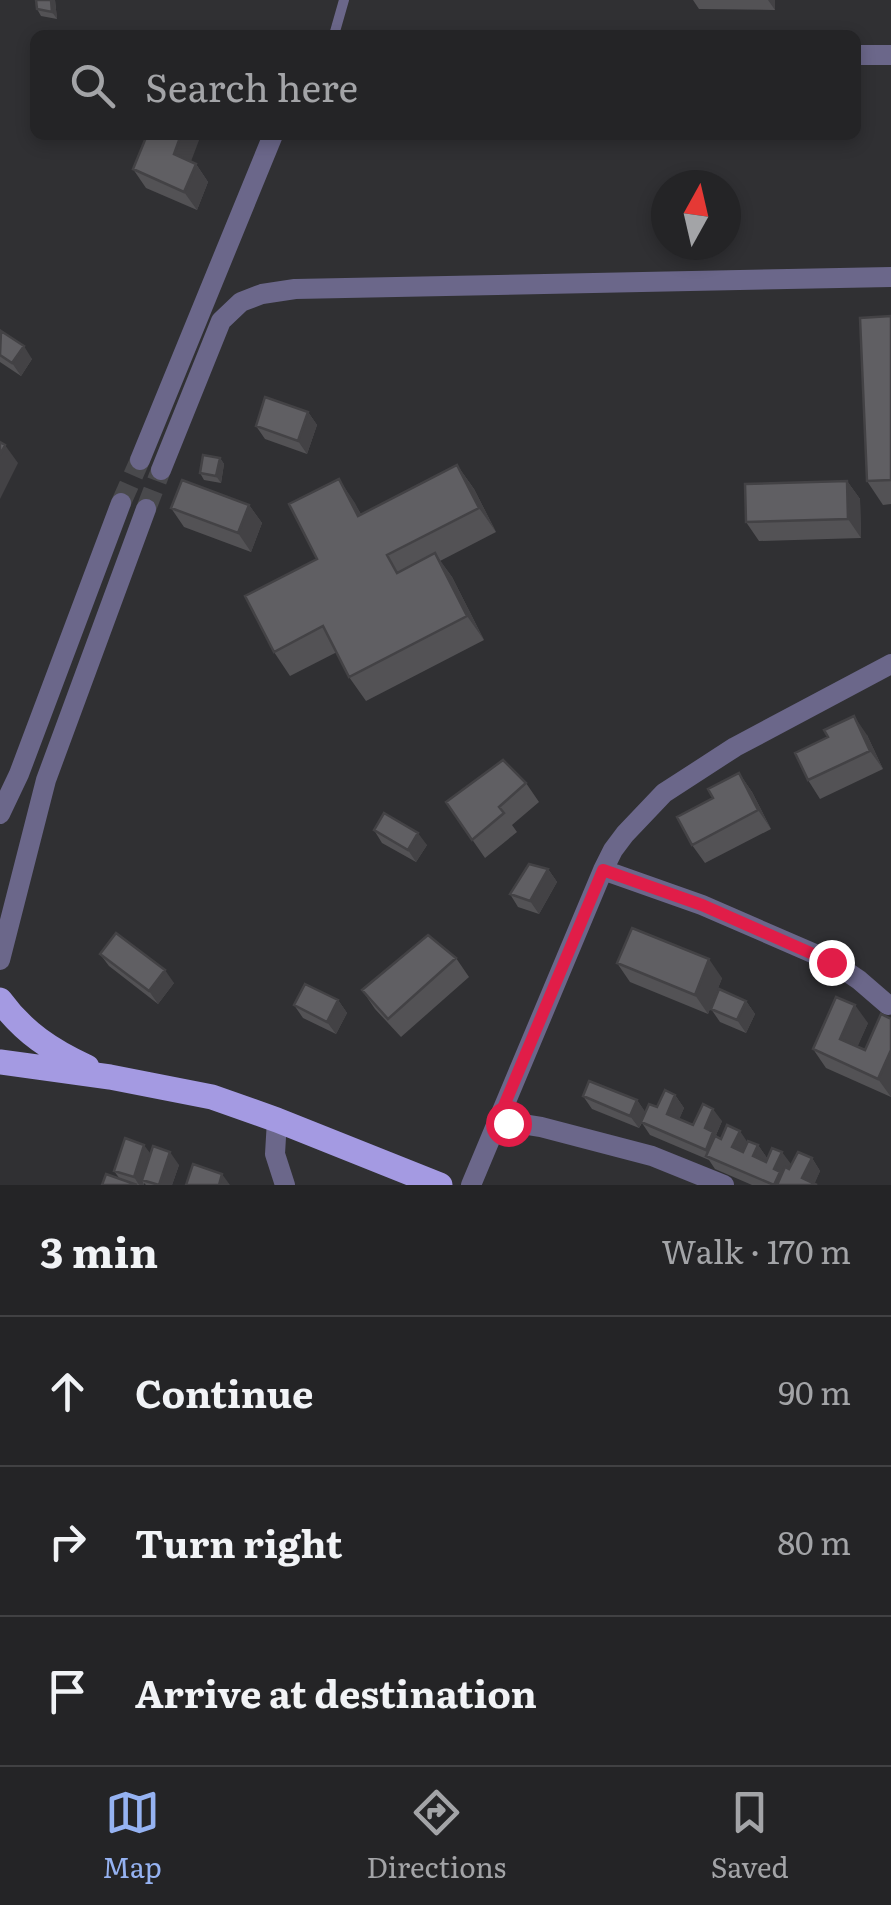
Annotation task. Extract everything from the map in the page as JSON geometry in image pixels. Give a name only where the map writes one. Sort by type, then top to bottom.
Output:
[{"type":"main road","points":[[0,1000],[39,1041],[110,1077]]},
{"type":"main road","points":[[0,1062],[110,1077],[212,1097],[426,1182]]},
{"type":"street","points":[[861,56],[891,55]]},
{"type":"street","points":[[140,460],[270,140]]},
{"type":"street","points":[[161,470],[220,321],[241,302],[262,294],[295,289],[891,277]]},
{"type":"street","points":[[0,814],[20,774],[121,502]]},
{"type":"street","points":[[0,960],[46,780],[146,509]]},
{"type":"street","points":[[471,1185],[603,870],[625,834],[664,793],[734,747],[891,664]]},
{"type":"street","points":[[603,870],[702,905],[831,962],[888,1005]]},
{"type":"street","points":[[277,1120],[275,1154],[284,1185]]},
{"type":"street","points":[[498,1120],[652,1156],[724,1185]]},
{"type":"lane","points":[[335,30],[344,0]]},
{"type":"building","points":[[36,0],[51,0],[52,12],[37,9]]},
{"type":"building","points":[[145,140],[179,140],[174,154],[196,164],[184,192],[133,169]]},
{"type":"building","points":[[891,316],[891,480],[867,481],[860,318]]},
{"type":"building","points":[[1,331],[24,346],[12,363],[0,355]]},
{"type":"building","points":[[265,397],[308,412],[298,441],[256,426]]},
{"type":"building","points":[[203,455],[220,458],[216,476],[200,473]]},
{"type":"building","points":[[457,465],[479,508],[387,555],[397,573],[435,553],[467,616],[349,677],[323,626],[274,652],[245,596],[317,559],[289,504],[339,479],[358,516]]},
{"type":"building","points":[[182,480],[249,505],[238,533],[171,508]]},
{"type":"building","points":[[847,481],[848,519],[746,522],[745,484]]},
{"type":"building","points":[[854,716],[870,751],[808,780],[795,753],[828,737],[824,730]]},
{"type":"building","points":[[503,760],[526,783],[499,807],[504,813],[472,840],[446,802]]},
{"type":"building","points":[[739,773],[758,810],[692,845],[677,817],[713,798],[708,789]]},
{"type":"building","points":[[384,813],[418,833],[408,850],[374,830]]},
{"type":"building","points":[[529,864],[548,869],[530,901],[510,894]]},
{"type":"building","points":[[632,928],[709,959],[695,995],[617,963]]},
{"type":"building","points":[[116,933],[165,970],[149,991],[100,954]]},
{"type":"building","points":[[428,935],[456,958],[388,1019],[362,990]]},
{"type":"building","points":[[305,984],[338,1000],[327,1022],[294,1005]]},
{"type":"building","points":[[719,989],[746,1001],[737,1020],[711,1009]]},
{"type":"building","points":[[836,997],[855,1005],[840,1039],[865,1050],[881,1014],[891,1019],[891,1050],[878,1079],[813,1049]]},
{"type":"building","points":[[589,1081],[637,1100],[630,1116],[583,1096]]},
{"type":"building","points":[[665,1090],[675,1095],[667,1114],[693,1125],[703,1104],[713,1109],[705,1128],[713,1132],[706,1150],[641,1122],[649,1104],[657,1107]]},
{"type":"building","points":[[727,1125],[740,1131],[732,1147],[743,1152],[748,1141],[758,1145],[753,1156],[766,1162],[772,1148],[782,1152],[774,1169],[780,1172],[774,1185],[706,1156],[715,1136],[721,1139]]},
{"type":"building","points":[[125,1138],[144,1145],[134,1177],[114,1171]]},
{"type":"building","points":[[153,1146],[170,1152],[159,1185],[142,1180]]},
{"type":"building","points":[[798,1152],[812,1158],[802,1178],[817,1185],[777,1185],[785,1167],[789,1169]]},
{"type":"building","points":[[193,1164],[222,1174],[219,1185],[186,1185]]},
{"type":"building","points":[[106,1174],[137,1185],[102,1185]]},
{"type":"tunnel","points":[[121,503],[140,460]]},
{"type":"tunnel","points":[[146,509],[161,470]]},
{"type":"route","points":[[508,1123],[498,1120],[603,870],[702,905],[831,962]]}]
